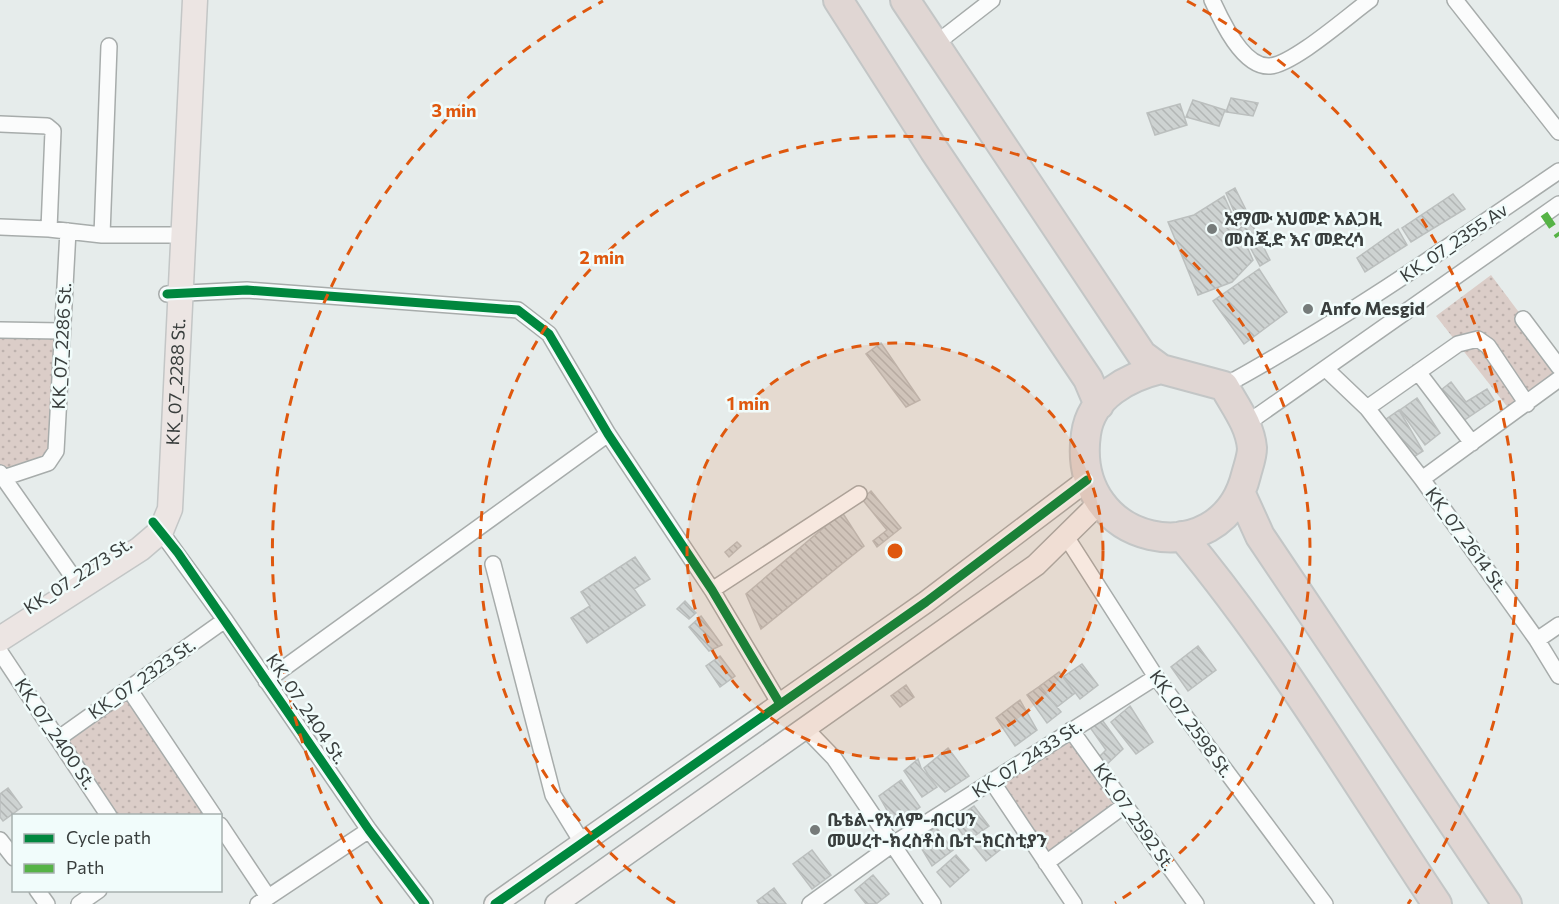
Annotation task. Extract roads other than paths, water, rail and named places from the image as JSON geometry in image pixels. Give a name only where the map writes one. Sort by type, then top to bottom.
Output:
[{"type":"highway","points":[[838,0],[934,150],[1088,379],[1099,405]]},
{"type":"highway","points":[[905,0],[1142,355],[1161,369],[1224,387],[1246,424],[1252,450],[1241,494],[1216,522],[1182,536],[1150,536],[1122,525],[1093,492],[1083,454],[1087,428],[1099,405],[1116,387],[1130,379],[1161,369]]},
{"type":"highway","points":[[1241,494],[1260,536],[1507,904]]},
{"type":"highway","points":[[1182,536],[1218,579],[1278,663],[1437,904]]},
{"type":"main road","name":"KK_07_2288 St.","points":[[157,526],[161,428],[176,234],[182,0]]},
{"type":"main road","name":"KK_07_2288 St.","points":[[176,234],[195,0]]},
{"type":"main road","name":"KK_07_2273 St.","points":[[0,627],[77,583],[135,539],[157,526]]},
{"type":"main road","points":[[0,639],[77,583]]},
{"type":"street","points":[[934,45],[992,0]]},
{"type":"street","points":[[1212,0],[1234,42],[1256,62],[1270,66],[1299,53],[1370,0]]},
{"type":"street","points":[[1455,0],[1559,132]]},
{"type":"street","points":[[102,236],[109,46]]},
{"type":"street","points":[[0,124],[47,126],[54,137],[49,229]]},
{"type":"street","name":"KK_07_2355 Av","points":[[1224,387],[1309,339],[1365,303],[1559,171]]},
{"type":"street","name":"KK_07_2355 Av","points":[[1246,424],[1559,204]]},
{"type":"street","points":[[0,227],[49,229],[102,236],[176,234]]},
{"type":"street","name":"KK_07_2286 St.","points":[[1,476],[43,465],[52,459],[56,451],[68,231]]},
{"type":"street","points":[[173,294],[247,290],[518,310],[549,334],[608,434],[712,590],[780,704]]},
{"type":"street","points":[[1523,319],[1559,367]]},
{"type":"street","points":[[0,330],[62,331]]},
{"type":"street","points":[[1367,408],[1468,339],[1478,339],[1488,346],[1527,404]]},
{"type":"street","name":"KK_07_2614 St.","points":[[1326,369],[1367,408],[1422,479],[1537,640],[1559,676]]},
{"type":"street","points":[[1418,372],[1472,443]]},
{"type":"street","points":[[1422,479],[1559,379]]},
{"type":"street","points":[[266,681],[608,434]]},
{"type":"street","points":[[1,476],[77,583]]},
{"type":"street","points":[[556,904],[1036,565],[1067,538],[1093,492]]},
{"type":"street","points":[[495,904],[926,602],[1093,492]]},
{"type":"street","points":[[712,590],[859,494]]},
{"type":"street","name":"KK_07_2404 St.","points":[[157,526],[225,620],[369,830],[425,904]]},
{"type":"street","name":"KK_07_2598 St.","points":[[1067,538],[1156,677],[1325,904]]},
{"type":"street","points":[[493,564],[553,795],[583,844]]},
{"type":"street","name":"KK_07_2323 St.","points":[[59,738],[225,620]]},
{"type":"street","points":[[1537,640],[1559,625]]},
{"type":"street","name":"KK_07_2400 St.","points":[[0,652],[108,814]]},
{"type":"street","name":"KK_07_2433 St.","points":[[810,904],[893,844],[993,783],[1071,730],[1156,677]]},
{"type":"street","points":[[129,689],[212,814]]},
{"type":"street","points":[[804,728],[834,758],[933,904]]},
{"type":"street","name":"KK_07_2592 St.","points":[[1071,730],[1196,904]]},
{"type":"street","points":[[993,783],[1074,904]]},
{"type":"street","points":[[1046,862],[1125,805]]},
{"type":"street","points":[[222,831],[263,900],[369,830]]},
{"type":"street","points":[[0,840],[12,855]]},
{"type":"street","points":[[38,892],[47,904]]},
{"type":"street","points":[[79,904],[97,892]]},
{"type":"place","name":"ኢማሙ አህመድ አልጋዚ መስጂድ እና መድረሳ","points":[[1212,229]]},
{"type":"place","name":"Anfo Mesgid","points":[[1308,309]]},
{"type":"place","name":"ቤቴል-የአለም-ብርሀን መሠረተ-ክረስቶስ ቤተ-ክርስቲያን","points":[[815,830]]}]
